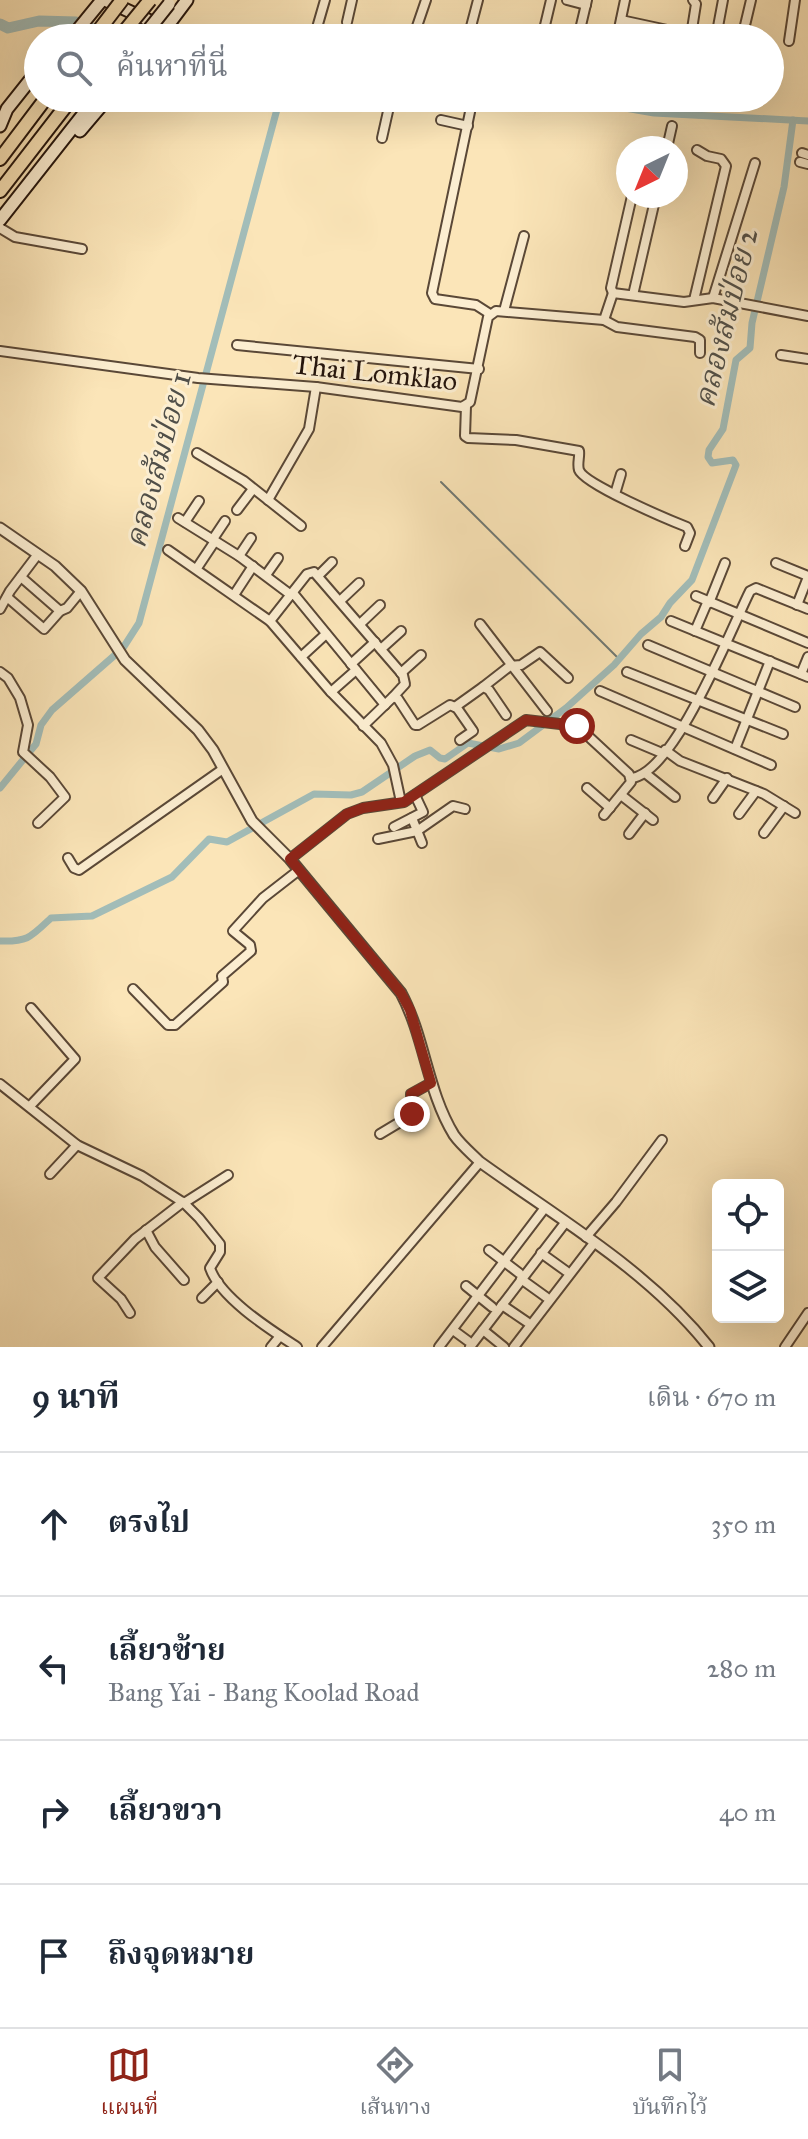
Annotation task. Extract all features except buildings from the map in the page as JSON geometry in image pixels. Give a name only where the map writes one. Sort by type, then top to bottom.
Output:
[{"type":"highway","points":[[104,24],[122,0]]},
{"type":"highway","points":[[130,24],[150,0]]},
{"type":"highway","points":[[0,159],[35,112]]},
{"type":"highway","points":[[0,191],[61,112]]},
{"type":"main road","points":[[83,24],[104,0],[157,24]]},
{"type":"main road","points":[[165,24],[172,20],[187,0]]},
{"type":"main road","points":[[153,24],[170,2]]},
{"type":"main road","points":[[0,126],[7,109],[24,88]]},
{"type":"main road","points":[[0,133],[24,100]]},
{"type":"main road","points":[[0,220],[85,112]]},
{"type":"main road","points":[[44,166],[96,112]]},
{"type":"street","points":[[318,24],[325,0]]},
{"type":"street","points":[[347,22],[352,0]]},
{"type":"street","points":[[418,24],[426,0]]},
{"type":"street","points":[[472,24],[478,0]]},
{"type":"street","points":[[545,24],[551,0]]},
{"type":"street","points":[[567,0],[586,2],[581,24]]},
{"type":"street","points":[[620,24],[625,0]]},
{"type":"street","points":[[693,0],[696,4],[693,24]]},
{"type":"street","points":[[718,24],[723,0]]},
{"type":"street","points":[[745,24],[751,0]]},
{"type":"street","points":[[789,41],[795,0]]},
{"type":"street","points":[[621,20],[637,24]]},
{"type":"street","points":[[382,138],[388,112]]},
{"type":"street","points":[[470,112],[432,293],[435,299],[476,305],[490,314],[504,311],[604,320],[617,327],[695,337],[700,340],[700,353]]},
{"type":"street","points":[[441,120],[468,126]]},
{"type":"street","points":[[670,136],[672,126]]},
{"type":"street","points":[[694,300],[726,166],[721,159],[697,150]]},
{"type":"street","points":[[713,298],[755,163]]},
{"type":"street","points":[[604,320],[613,293],[611,288],[629,208]]},
{"type":"street","points":[[633,295],[653,208]]},
{"type":"street","points":[[0,228],[15,237],[82,249]]},
{"type":"street","points":[[504,311],[524,236]]},
{"type":"street","points":[[613,293],[684,302],[713,298],[808,316]]},
{"type":"street","name":"Thai Lomklao","points":[[0,351],[198,378],[316,387],[466,406],[470,402],[479,369],[490,314]]},
{"type":"street","points":[[237,345],[479,369]]},
{"type":"street","points":[[781,355],[808,359]]},
{"type":"street","points":[[268,500],[309,429],[316,387]]},
{"type":"street","points":[[466,406],[465,436],[468,438],[516,440],[576,450],[581,453],[580,472],[615,494],[687,527],[690,533],[685,546]]},
{"type":"street","points":[[197,453],[253,489],[301,526]]},
{"type":"street","points":[[615,494],[621,474]]},
{"type":"street","points":[[237,510],[253,489]]},
{"type":"street","points":[[199,501],[182,520],[292,594],[385,705]]},
{"type":"street","points":[[197,568],[225,521]]},
{"type":"street","points":[[0,528],[38,554],[81,591],[125,660],[198,730],[255,824],[290,859],[401,993],[410,1010],[431,1083],[454,1135],[480,1162],[590,1240],[670,1303],[709,1347]]},
{"type":"street","points":[[239,556],[251,538]]},
{"type":"street","points":[[168,550],[270,621],[331,692],[381,743],[395,769],[401,802]]},
{"type":"street","points":[[0,609],[38,554]]},
{"type":"street","points":[[266,575],[278,558]]},
{"type":"street","points":[[319,575],[332,562]]},
{"type":"street","points":[[695,631],[725,563]]},
{"type":"street","points":[[776,563],[808,576],[797,605]]},
{"type":"street","points":[[234,595],[253,566]]},
{"type":"street","points":[[270,621],[311,571],[319,575],[401,673],[405,684],[363,726]]},
{"type":"street","points":[[21,577],[60,611]]},
{"type":"street","points":[[341,600],[359,583]]},
{"type":"street","points":[[587,788],[607,812],[632,778],[645,773],[664,752],[700,700],[753,588],[808,609]]},
{"type":"street","points":[[7,597],[44,629],[81,591]]},
{"type":"street","points":[[696,596],[808,643]]},
{"type":"street","points":[[360,624],[380,605]]},
{"type":"street","points":[[671,621],[805,676],[808,657]]},
{"type":"street","points":[[480,624],[547,711]]},
{"type":"street","points":[[331,692],[378,646],[401,631]]},
{"type":"street","points":[[301,657],[326,634]]},
{"type":"street","points":[[648,645],[795,707]]},
{"type":"street","points":[[455,707],[510,666],[521,665],[540,652],[568,678]]},
{"type":"street","points":[[401,673],[421,655]]},
{"type":"street","points":[[735,749],[770,661]]},
{"type":"street","points":[[0,672],[8,678],[20,698],[28,725],[23,752],[50,777],[65,797],[38,823]]},
{"type":"street","points":[[627,672],[783,734]]},
{"type":"street","points":[[483,687],[489,690],[506,715]]},
{"type":"street","points":[[600,691],[771,765]]},
{"type":"street","points":[[393,697],[418,725],[450,705],[455,707],[473,731],[460,740]]},
{"type":"street","points":[[290,859],[347,814],[401,802],[415,795],[526,720],[577,726],[586,731],[632,778]]},
{"type":"street","points":[[631,740],[727,778],[795,813]]},
{"type":"street","points":[[68,858],[79,870],[223,769]]},
{"type":"street","points":[[645,773],[675,797]]},
{"type":"street","points":[[713,798],[727,778]]},
{"type":"street","points":[[739,814],[756,791]]},
{"type":"street","points":[[394,827],[423,812],[415,795]]},
{"type":"street","points":[[621,795],[653,820]]},
{"type":"street","points":[[378,839],[417,831],[453,806],[465,809]]},
{"type":"street","points":[[764,833],[784,806]]},
{"type":"street","points":[[629,834],[645,813]]},
{"type":"street","points":[[412,818],[422,843]]},
{"type":"street","points":[[133,989],[168,1025],[175,1025],[223,982],[222,976],[251,951],[250,945],[233,931],[263,898],[299,870]]},
{"type":"street","points":[[30,1106],[75,1059],[31,1008]]},
{"type":"street","points":[[380,1134],[412,1114],[411,1094],[431,1083]]},
{"type":"street","points":[[0,1084],[77,1145],[142,1176],[183,1203],[220,1244],[220,1252],[210,1268],[218,1282],[250,1313],[297,1347]]},
{"type":"street","points":[[514,1347],[662,1140]]},
{"type":"street","points":[[50,1174],[77,1145]]},
{"type":"street","points":[[322,1347],[480,1162]]},
{"type":"street","points":[[130,1313],[121,1299],[98,1278],[146,1230],[228,1175]]},
{"type":"street","points":[[439,1347],[544,1209]]},
{"type":"street","points":[[453,1330],[469,1344],[565,1223]]},
{"type":"street","points":[[146,1230],[155,1247],[184,1280]]},
{"type":"street","points":[[489,1250],[546,1297]]},
{"type":"street","points":[[541,1253],[566,1271]]},
{"type":"street","points":[[202,1298],[218,1282]]},
{"type":"street","points":[[466,1286],[527,1322]]},
{"type":"street","points":[[785,1347],[808,1313]]},
{"type":"street","points":[[483,1330],[504,1347]]},
{"type":"street","points":[[271,1347],[280,1336]]},
{"type":"waterway","points":[[26,24],[39,21],[76,22]]},
{"type":"waterway","points":[[76,22],[84,24]]},
{"type":"waterway","points":[[0,24],[8,28],[24,24]]},
{"type":"waterway","name":"คลองส้มป่อย 1","points":[[0,788],[36,744],[41,725],[52,710],[123,648],[139,623],[276,112]]},
{"type":"waterway","points":[[648,112],[808,121]]},
{"type":"waterway","name":"คลองส้มป่อย 2","points":[[0,941],[28,937],[51,918],[92,916],[172,877],[209,839],[227,842],[314,794],[351,795],[362,792],[415,756],[430,750],[445,759],[468,743],[499,749],[519,743],[566,708],[661,617],[692,580],[736,465],[733,460],[712,463],[708,457],[709,450],[723,429],[736,360],[750,348],[752,323],[784,187],[793,120]]},
{"type":"waterway","points":[[441,482],[619,659]]},
{"type":"route","points":[[412,1114],[411,1094],[431,1083],[410,1010],[401,993],[290,859],[347,814],[363,808],[404,802],[526,720],[577,726]]}]
